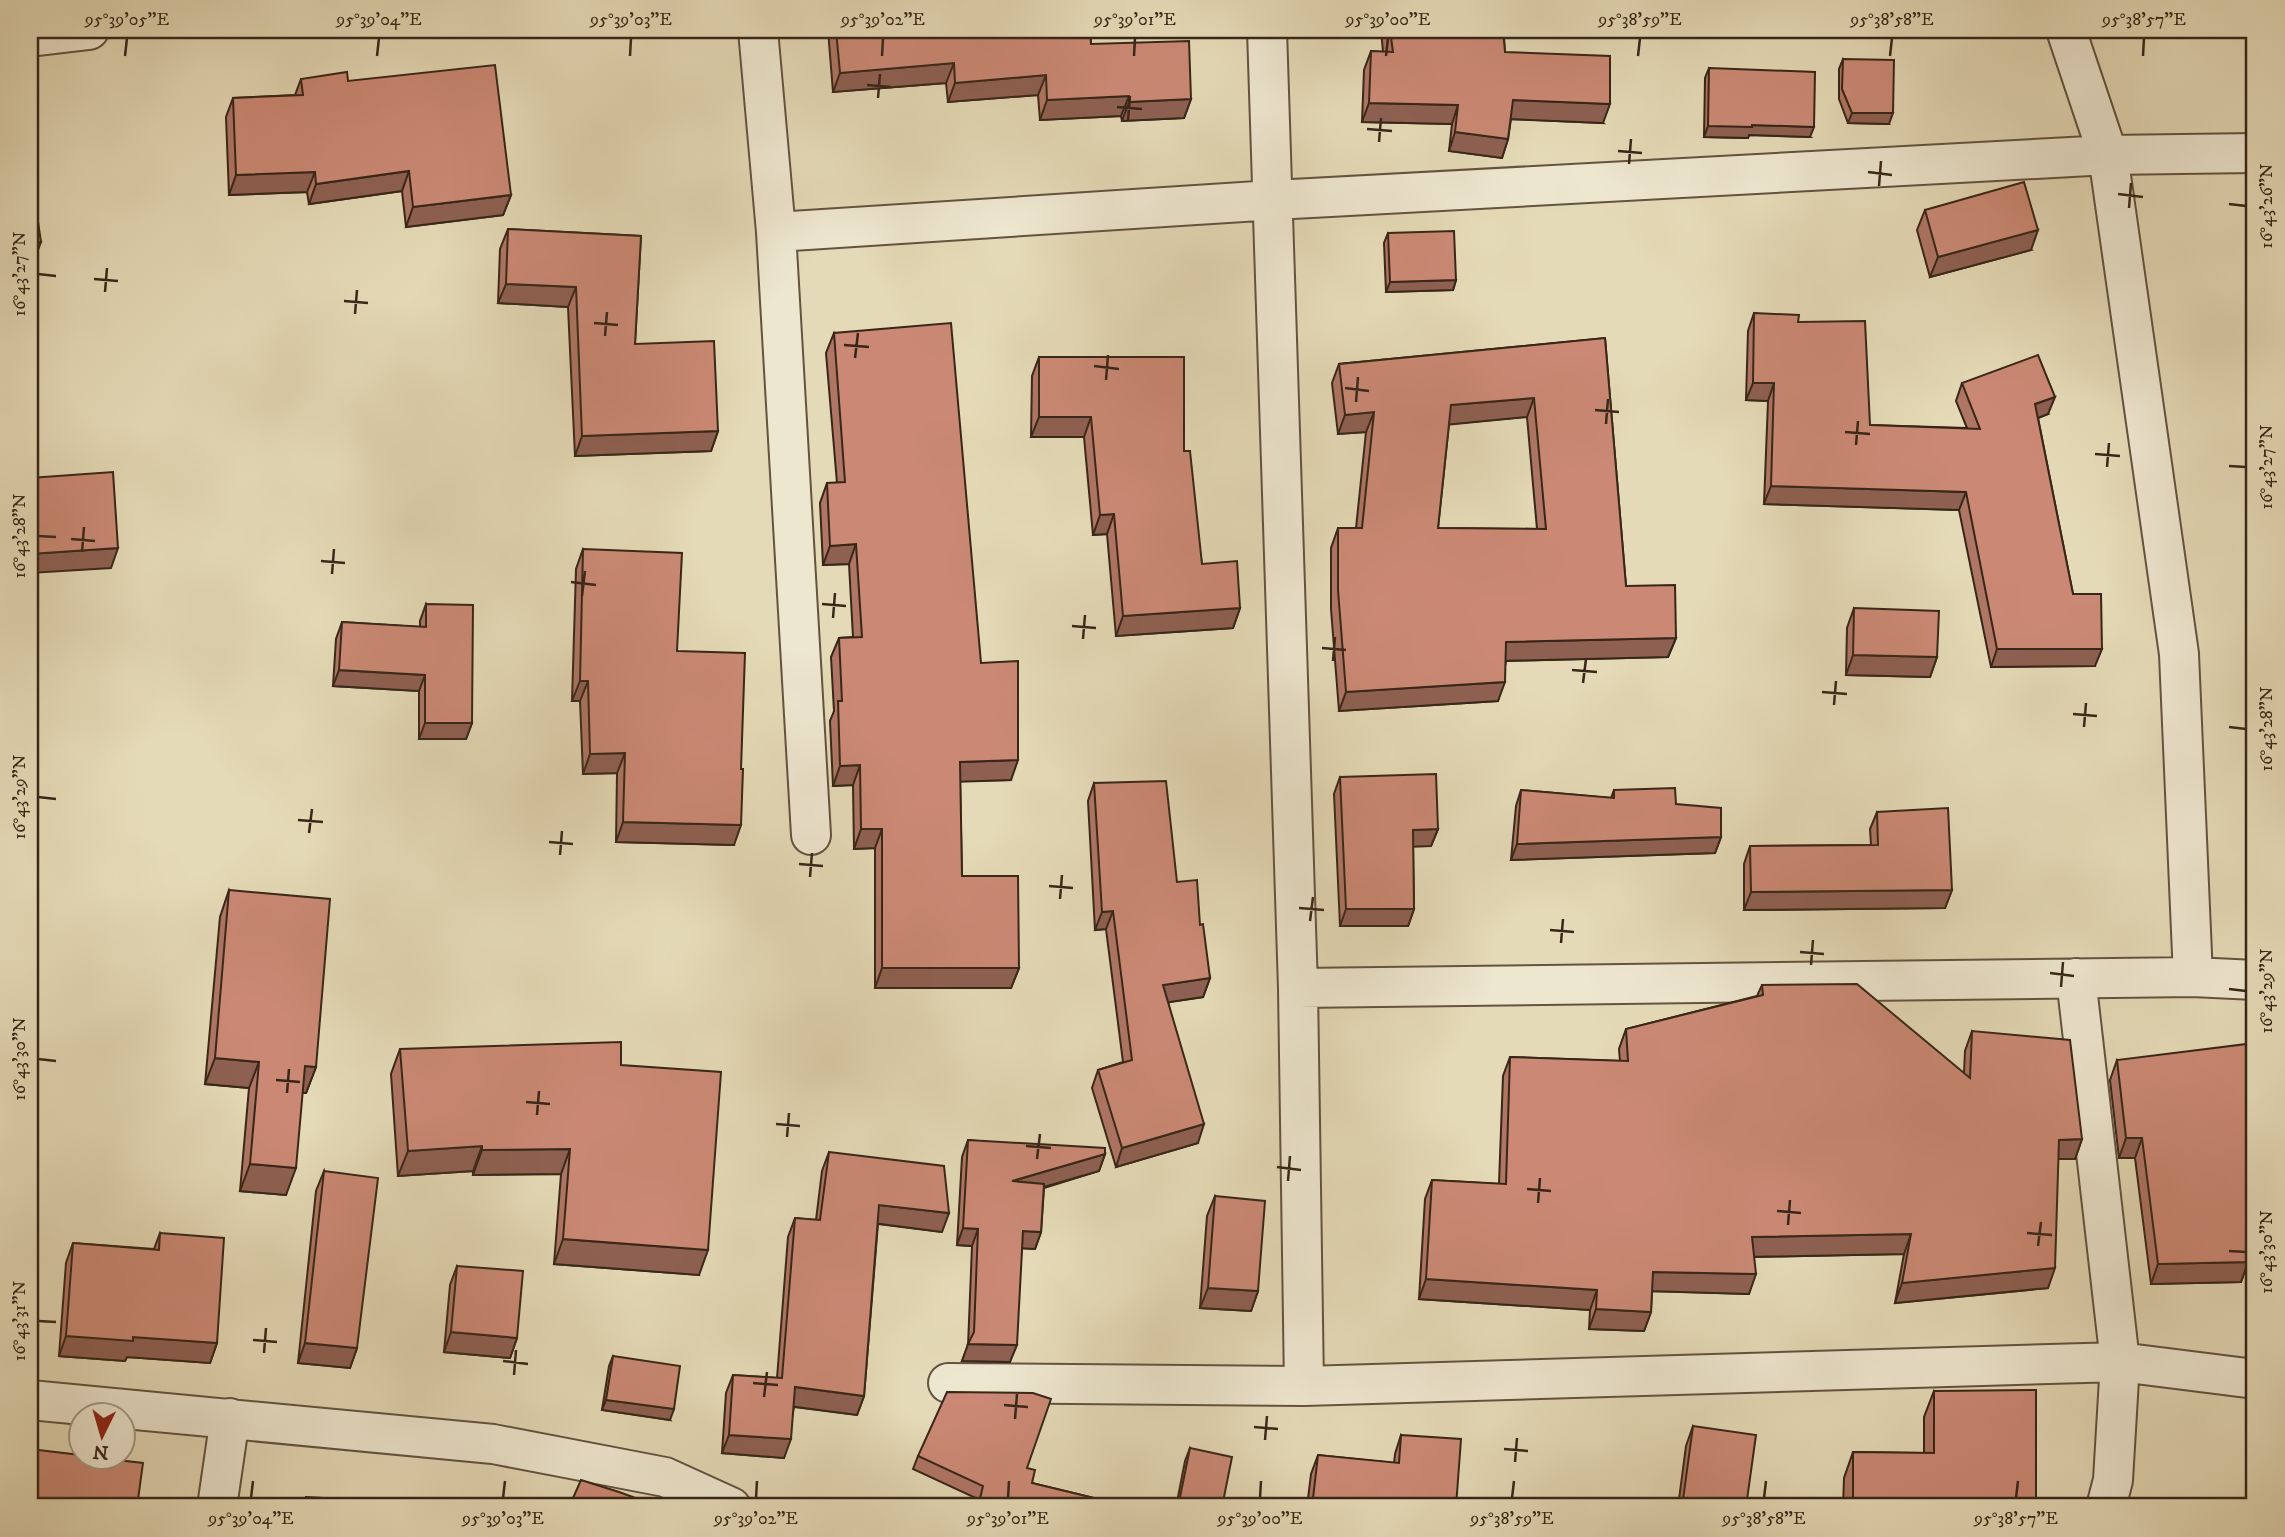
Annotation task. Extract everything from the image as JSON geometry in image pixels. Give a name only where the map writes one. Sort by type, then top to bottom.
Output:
[{"type":"street","points":[[30,37],[89,30]]},
{"type":"street","points":[[758,30],[776,232],[811,835]]},
{"type":"street","points":[[1266,30],[1274,200],[1298,988],[1304,1386]]},
{"type":"street","points":[[2066,30],[2108,155],[2179,654],[2193,977]]},
{"type":"street","points":[[776,232],[1274,200],[2108,155],[2255,153]]},
{"type":"street","points":[[1298,988],[2193,977],[2255,980]]},
{"type":"street","points":[[2076,978],[2120,1362],[2113,1480],[2106,1507]]},
{"type":"street","points":[[948,1383],[1304,1386],[2120,1362],[2255,1379]]},
{"type":"street","points":[[30,1400],[493,1444],[665,1477],[731,1507]]},
{"type":"street","points":[[217,1507],[230,1418]]},
{"type":"building","points":[[836,30],[1090,30],[1091,44],[1189,41],[1191,99],[1129,102],[1129,96],[1047,100],[1046,75],[955,83],[954,63],[840,73]]},
{"type":"building","points":[[1390,30],[1503,30],[1505,52],[1610,56],[1610,104],[1513,100],[1508,139],[1455,132],[1458,105],[1369,103],[1371,51],[1393,52]]},
{"type":"building","points":[[1843,59],[1894,60],[1893,113],[1852,113],[1842,89]]},
{"type":"building","points":[[495,65],[511,195],[413,207],[409,171],[316,184],[315,172],[236,175],[233,98],[303,95],[301,79],[347,72],[348,81]]},
{"type":"building","points":[[1709,68],[1815,72],[1814,127],[1708,126]]},
{"type":"building","points":[[30,168],[41,242],[30,244]]},
{"type":"building","points":[[2024,182],[2038,230],[1938,257],[1925,210]]},
{"type":"building","points":[[508,229],[641,236],[635,344],[714,341],[718,431],[582,436],[576,287],[506,284]]},
{"type":"building","points":[[1454,231],[1456,280],[1390,282],[1388,233]]},
{"type":"building","points":[[1754,313],[1799,315],[1798,322],[1865,321],[1870,425],[1980,429],[1962,383],[2038,355],[2055,397],[2035,404],[2073,594],[2101,594],[2102,649],[1997,649],[1966,492],[1771,486],[1774,383],[1753,383]]},
{"type":"building","points":[[951,323],[981,663],[1018,661],[1018,760],[960,762],[962,876],[1018,876],[1019,968],[882,968],[882,829],[861,829],[860,765],[840,766],[838,701],[842,701],[839,638],[862,637],[856,544],[830,546],[827,483],[845,482],[834,333]]},
{"type":"building","points":[[1605,338],[1626,586],[1675,585],[1676,638],[1506,642],[1505,682],[1346,692],[1338,590],[1338,528],[1362,528],[1374,412],[1345,415],[1339,364]],"holes":[[[1534,398],[1546,529],[1438,528],[1451,405]]]},
{"type":"building","points":[[1039,357],[1184,357],[1184,451],[1190,451],[1202,564],[1237,561],[1240,608],[1123,616],[1114,514],[1100,515],[1091,417],[1039,417]]},
{"type":"building","points":[[113,472],[118,548],[30,554],[30,478]]},
{"type":"building","points":[[583,549],[682,553],[677,651],[745,653],[741,825],[623,822],[625,753],[590,754],[588,681],[580,681]]},
{"type":"building","points":[[426,604],[473,605],[472,723],[425,723],[425,675],[339,670],[342,622],[426,627]]},
{"type":"building","points":[[1854,608],[1939,611],[1937,657],[1853,655]]},
{"type":"building","points":[[1436,774],[1438,829],[1413,830],[1414,909],[1346,909],[1340,777]]},
{"type":"building","points":[[1166,781],[1177,882],[1197,880],[1200,925],[1203,924],[1210,978],[1163,985],[1204,1124],[1122,1148],[1098,1070],[1132,1060],[1113,911],[1102,912],[1094,783]]},
{"type":"building","points":[[1675,788],[1676,804],[1721,808],[1721,837],[1517,844],[1521,790],[1614,798],[1614,790]]},
{"type":"building","points":[[1948,808],[1952,890],[1751,892],[1750,846],[1878,845],[1877,812]]},
{"type":"building","points":[[229,890],[330,899],[316,1067],[305,1066],[296,1168],[250,1164],[259,1062],[215,1058]]},
{"type":"building","points":[[1857,984],[1970,1078],[1972,1031],[2070,1040],[2082,1139],[2059,1140],[2055,1268],[1902,1283],[1911,1234],[1752,1237],[1756,1274],[1653,1272],[1651,1312],[1596,1309],[1597,1290],[1426,1279],[1432,1180],[1506,1184],[1510,1057],[1628,1061],[1626,1029],[1763,995],[1762,985]]},
{"type":"building","points":[[621,1042],[621,1065],[721,1072],[708,1250],[563,1239],[570,1149],[482,1150],[482,1146],[408,1151],[400,1049]]},
{"type":"building","points":[[2255,1043],[2255,1224],[2248,1262],[2158,1264],[2142,1138],[2126,1138],[2117,1060]]},
{"type":"building","points":[[968,1140],[1105,1148],[1105,1154],[1012,1181],[1044,1184],[1041,1232],[1023,1231],[1017,1345],[968,1344],[974,1332],[978,1229],[963,1228]]},
{"type":"building","points":[[829,1152],[944,1166],[949,1213],[879,1205],[864,1396],[795,1387],[791,1439],[729,1435],[733,1375],[782,1378],[795,1218],[820,1220]]},
{"type":"building","points":[[324,1171],[378,1178],[357,1348],[305,1343]]},
{"type":"building","points":[[1215,1196],[1265,1201],[1258,1291],[1208,1288]]},
{"type":"building","points":[[160,1233],[224,1238],[217,1343],[133,1337],[133,1341],[66,1336],[73,1243],[159,1250]]},
{"type":"building","points":[[457,1266],[523,1271],[517,1338],[451,1332]]},
{"type":"building","points":[[613,1356],[680,1366],[674,1409],[606,1400]]},
{"type":"building","points":[[2036,1390],[2036,1507],[1853,1507],[1853,1452],[1934,1453],[1934,1391]]},
{"type":"building","points":[[947,1392],[1033,1393],[1051,1399],[1027,1468],[1035,1470],[1032,1483],[1131,1507],[978,1507],[983,1486],[918,1456]]},
{"type":"building","points":[[1693,1426],[1756,1435],[1746,1507],[1682,1507]]},
{"type":"building","points":[[1401,1435],[1461,1439],[1456,1507],[1312,1507],[1318,1455],[1399,1463]]},
{"type":"building","points":[[1190,1448],[1232,1457],[1222,1507],[1178,1507]]},
{"type":"building","points":[[30,1449],[66,1453],[66,1470],[136,1470],[136,1462],[143,1463],[137,1507],[30,1507]]},
{"type":"building","points":[[581,1480],[619,1492],[660,1507],[569,1507]]},
{"type":"building","points":[[306,1497],[487,1507],[306,1507]]},
{"type":"building","points":[[522,1500],[545,1507],[520,1507]]}]
